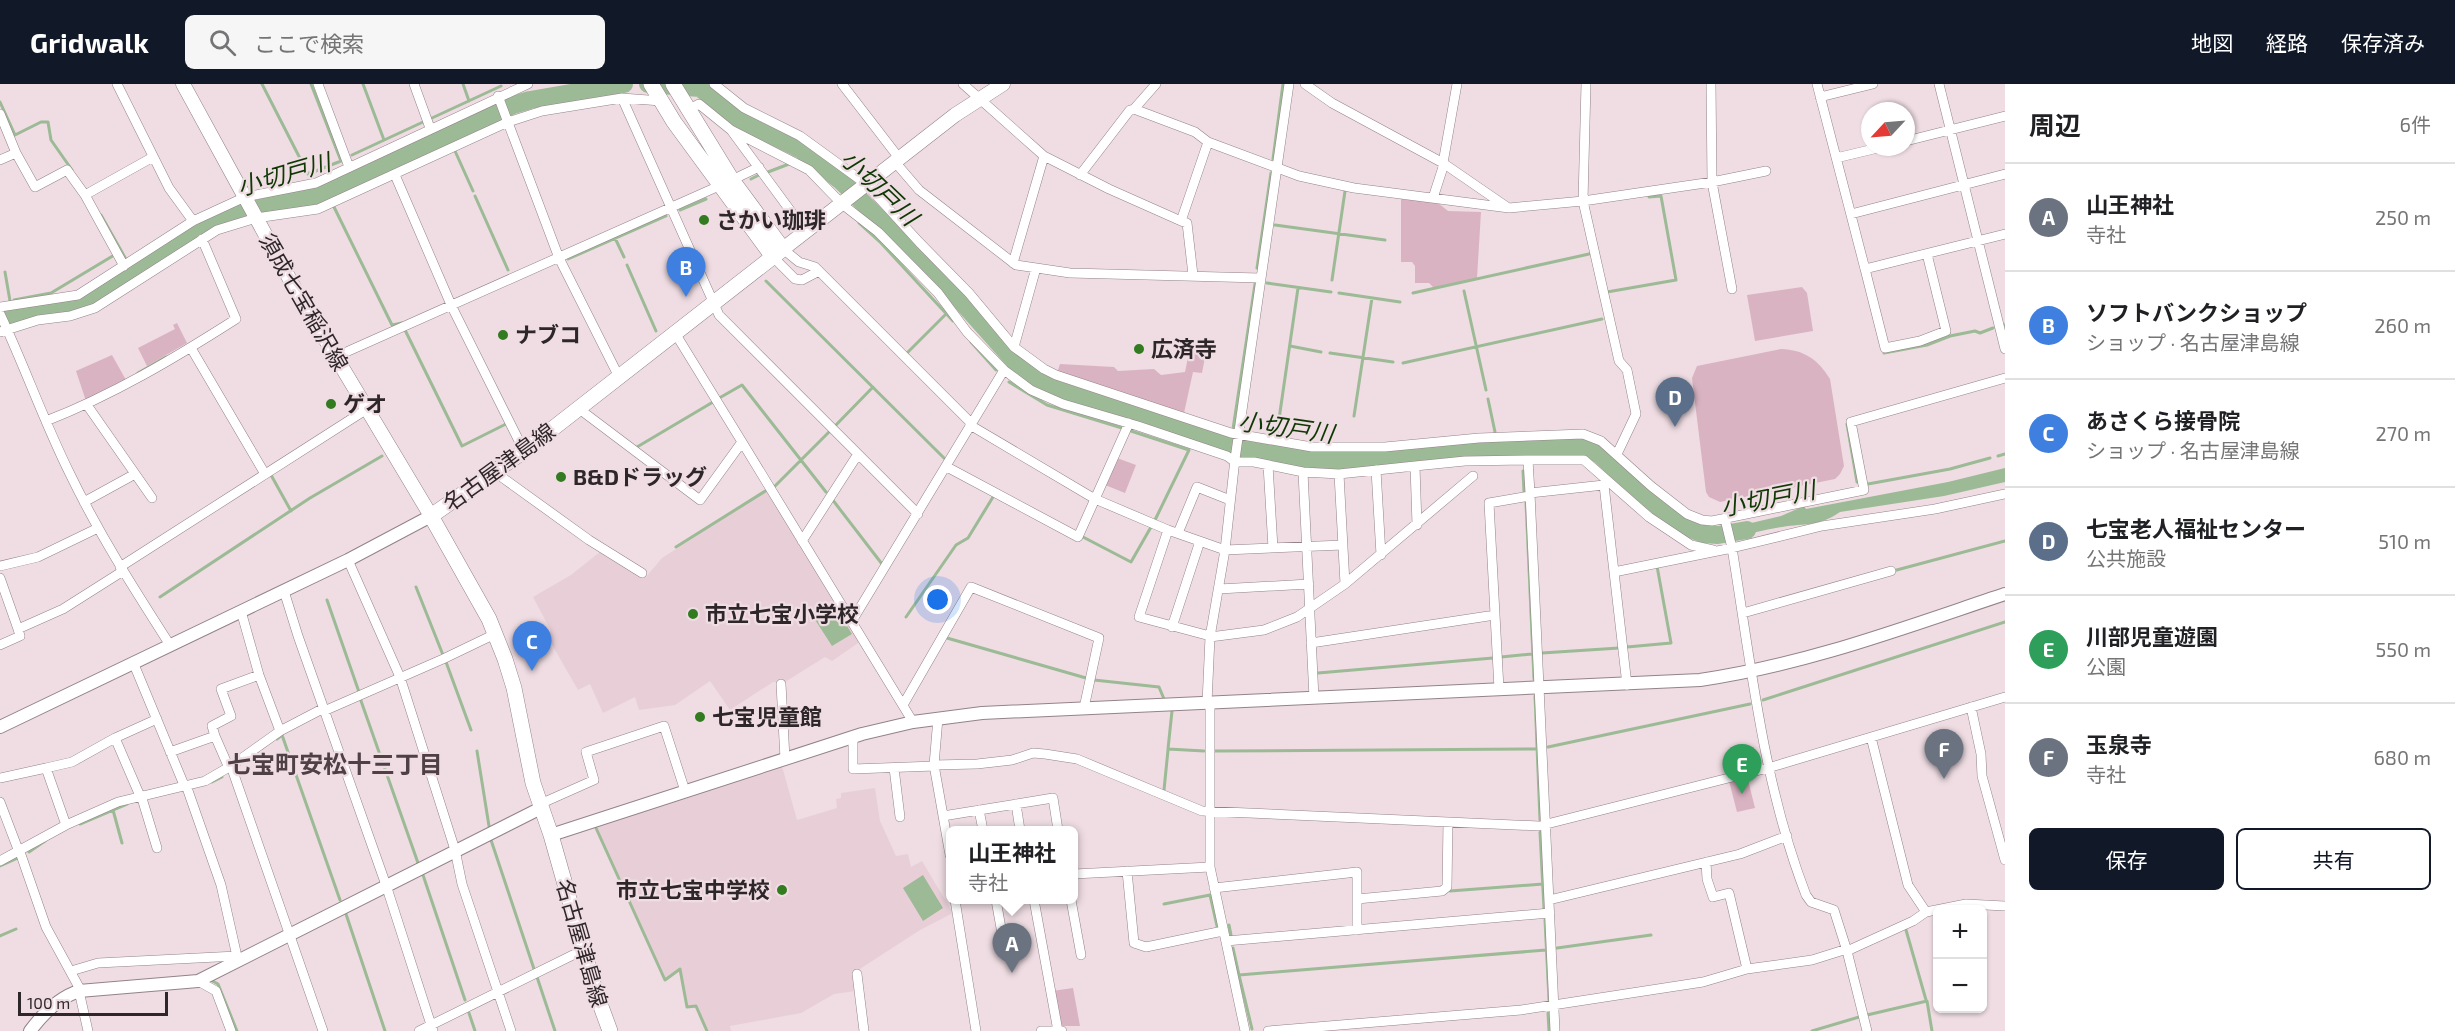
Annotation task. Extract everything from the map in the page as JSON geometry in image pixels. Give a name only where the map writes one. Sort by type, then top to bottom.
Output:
[{"type":"main road","name":"須成七宝稲沢線","points":[[183,84],[335,357],[431,516]]},
{"type":"main road","points":[[672,84],[725,183]]},
{"type":"main road","points":[[657,94],[778,253],[897,160],[1003,84]]},
{"type":"main road","name":"名古屋津島線","points":[[610,1031],[601,1011],[551,835],[540,806],[525,748],[514,688],[495,634],[431,516],[524,451],[778,253]]},
{"type":"street","points":[[318,84],[349,167]]},
{"type":"street","points":[[414,84],[430,128]]},
{"type":"street","points":[[0,308],[78,295],[193,221],[246,200],[316,183],[498,98],[512,87],[528,84]]},
{"type":"street","points":[[714,84],[744,108],[800,136],[865,185],[969,293],[1014,347],[1044,369],[1238,437],[1323,447],[1385,447],[1479,438],[1583,434],[1601,441],[1651,486],[1687,514],[1702,520],[1726,522],[1864,490],[1851,422],[2005,378]]},
{"type":"street","points":[[842,84],[919,190],[1013,263],[1070,273],[1260,278]]},
{"type":"street","points":[[963,84],[1044,156],[1080,175],[1187,223],[1192,276]]},
{"type":"street","points":[[1080,175],[1130,110],[1134,109],[1156,84]]},
{"type":"street","points":[[1245,1031],[1210,867],[1210,637],[1225,550],[1238,437],[1289,84]]},
{"type":"street","points":[[1305,84],[1332,103],[1444,163],[1509,208]]},
{"type":"street","points":[[1433,198],[1444,163],[1457,84]]},
{"type":"street","points":[[1586,84],[1583,201],[1619,361],[1627,370],[1636,414],[1617,454]]},
{"type":"street","points":[[1711,84],[1712,182],[1732,289]]},
{"type":"street","points":[[1817,84],[1886,348],[1920,341],[1946,331],[1927,254]]},
{"type":"street","points":[[1820,97],[1873,84]]},
{"type":"street","points":[[1939,84],[1977,242],[2003,330],[2005,349]]},
{"type":"street","points":[[120,85],[169,188],[193,221]]},
{"type":"street","points":[[4,330],[38,320],[70,316],[95,308],[217,230],[256,217],[318,209],[507,121],[542,111],[657,94]]},
{"type":"street","points":[[498,98],[559,258],[619,377]]},
{"type":"street","points":[[622,98],[719,315],[918,514]]},
{"type":"street","points":[[684,104],[704,106],[731,130],[806,232]]},
{"type":"street","points":[[1134,109],[1195,132],[1208,141],[1299,176],[1354,188],[1509,208],[1583,201],[1712,182],[1766,171]]},
{"type":"street","points":[[0,114],[16,153],[35,187],[67,170],[85,195],[124,266]]},
{"type":"street","points":[[1915,139],[2005,116]]},
{"type":"street","points":[[731,130],[809,170],[843,203],[878,232],[938,293],[967,332],[1004,370],[1031,390],[1047,398],[1129,423],[1235,460],[1303,472],[1340,474],[1465,461],[1584,460],[1605,482],[1649,518],[1691,545],[1718,550]]},
{"type":"street","points":[[1181,221],[1208,141]]},
{"type":"street","points":[[1836,158],[1861,152]]},
{"type":"street","points":[[0,160],[16,153]]},
{"type":"street","points":[[1013,263],[1044,156]]},
{"type":"street","points":[[85,195],[153,157]]},
{"type":"street","points":[[335,357],[671,209],[759,167]]},
{"type":"street","points":[[1851,214],[2005,174]]},
{"type":"street","points":[[395,175],[452,306],[524,451]]},
{"type":"street","points":[[1865,269],[2005,234]]},
{"type":"street","points":[[46,421],[87,405],[191,348],[236,319],[202,239]]},
{"type":"street","points":[[778,253],[795,279],[802,280],[819,271]]},
{"type":"street","points":[[778,253],[815,267],[971,424],[1095,499],[1178,534],[1225,550],[1343,545]]},
{"type":"street","points":[[1014,347],[1036,268]]},
{"type":"street","points":[[0,314],[4,330],[84,502],[122,569],[170,645]]},
{"type":"street","points":[[675,333],[914,722]]},
{"type":"street","points":[[191,348],[266,474]]},
{"type":"street","points":[[852,621],[1004,370]]},
{"type":"street","points":[[87,405],[152,498]]},
{"type":"street","points":[[578,408],[700,500],[742,442]]},
{"type":"street","points":[[18,629],[63,609],[367,409]]},
{"type":"street","points":[[947,467],[1078,537],[1129,423]]},
{"type":"street","points":[[802,541],[858,454]]},
{"type":"street","points":[[1528,460],[1555,1031]]},
{"type":"street","points":[[1268,465],[1272,548]]},
{"type":"street","points":[[1415,466],[1417,525]]},
{"type":"street","points":[[498,470],[503,477],[589,540],[642,573]]},
{"type":"street","points":[[1376,470],[1381,555]]},
{"type":"street","points":[[1303,472],[1314,698]]},
{"type":"street","points":[[84,502],[135,474]]},
{"type":"street","points":[[1340,474],[1345,584]]},
{"type":"street","points":[[1168,530],[1139,617],[1210,637],[1264,630],[1297,616],[1345,584],[1473,476]]},
{"type":"street","points":[[1499,689],[1489,503],[1605,482]]},
{"type":"street","points":[[1605,482],[1627,685]]},
{"type":"street","points":[[1178,534],[1197,487],[1230,500]]},
{"type":"street","points":[[1614,572],[1822,526],[1935,509],[2005,494]]},
{"type":"street","points":[[0,727],[348,560],[431,516]]},
{"type":"street","points":[[1726,522],[1768,768],[1806,895],[1811,902],[1834,910],[1847,950],[1867,1031]]},
{"type":"street","points":[[0,566],[38,557],[98,528]]},
{"type":"street","points":[[1172,627],[1200,542]]},
{"type":"street","points":[[348,560],[400,677],[455,850],[462,885],[511,1031]]},
{"type":"street","points":[[1743,614],[1891,571]]},
{"type":"street","points":[[0,578],[20,636],[0,645]]},
{"type":"street","points":[[1219,589],[1309,584]]},
{"type":"street","points":[[903,705],[971,586],[1099,638],[1084,708]]},
{"type":"street","points":[[284,591],[386,885],[432,1028]]},
{"type":"street","points":[[551,835],[854,737],[938,718],[982,712],[1700,680],[1751,673],[1821,656],[2005,594]]},
{"type":"street","points":[[241,611],[259,675],[280,731]]},
{"type":"street","points":[[1311,643],[1495,615]]},
{"type":"street","points":[[0,861],[66,825],[140,795],[206,781],[230,767],[280,731],[495,634]]},
{"type":"street","points":[[133,662],[185,785],[221,885],[237,958]]},
{"type":"street","points":[[259,675],[221,689],[231,716],[212,726],[230,767],[323,1031]]},
{"type":"street","points":[[782,684],[785,759]]},
{"type":"street","points":[[854,737],[853,769],[1012,760],[1033,753],[1077,759],[1202,811],[1546,825],[1768,768],[2005,697]]},
{"type":"street","points":[[1971,707],[1981,754],[1982,776],[2005,860]]},
{"type":"street","points":[[938,718],[934,766],[946,831]]},
{"type":"street","points":[[0,777],[72,762],[115,738],[157,720]]},
{"type":"street","points":[[30,1031],[39,1019],[70,994],[80,991],[203,979],[237,958],[290,935],[594,780],[586,752],[664,726],[685,791]]},
{"type":"street","points":[[170,752],[215,736]]},
{"type":"street","points":[[1870,737],[1908,885],[1926,912]]},
{"type":"street","points":[[115,738],[140,795],[157,848]]},
{"type":"street","points":[[46,768],[66,825]]},
{"type":"street","points":[[894,768],[900,818]]},
{"type":"street","points":[[943,816],[1053,798],[1057,826]]},
{"type":"street","points":[[0,802],[46,927],[80,991],[88,1031]]},
{"type":"street","points":[[1016,804],[1019,826]]},
{"type":"street","points":[[979,810],[982,826]]},
{"type":"street","points":[[1357,899],[1442,891],[1448,887],[1448,822]]},
{"type":"street","points":[[1549,900],[1740,854],[1787,836]]},
{"type":"street","points":[[1706,862],[1707,879],[1713,897],[1729,893],[1747,969]]},
{"type":"street","points":[[1078,874],[1210,867]]},
{"type":"street","points":[[1127,871],[1134,943],[1146,947],[1224,936],[1357,930],[1550,913]]},
{"type":"street","points":[[1214,888],[1357,872],[1357,930]]},
{"type":"street","points":[[957,904],[976,1031]]},
{"type":"street","points":[[997,904],[1006,956]]},
{"type":"street","points":[[1035,904],[1058,1031]]},
{"type":"street","points":[[1072,904],[1081,956]]},
{"type":"street","points":[[1268,1031],[1521,1010],[1703,982],[1747,969],[1803,962],[1847,950],[1913,921],[1926,912],[1966,904],[2005,906]]},
{"type":"street","points":[[419,1031],[432,1028],[498,991],[584,950]]},
{"type":"street","points":[[71,971],[98,963],[237,958]]},
{"type":"street","points":[[857,974],[864,1031]]},
{"type":"street","points":[[203,979],[216,991],[231,1031]]},
{"type":"street","points":[[1041,1031],[1062,1031]]},
{"type":"shaded area","points":[[1401,199],[1438,203],[1448,211],[1481,212],[1477,278],[1434,288],[1429,283],[1415,283],[1415,266],[1412,262],[1401,262]]},
{"type":"shaded area","points":[[1802,287],[1807,293],[1813,331],[1755,341],[1747,295]]},
{"type":"shaded area","points":[[177,323],[187,343],[147,366],[138,348],[175,329],[173,325]]},
{"type":"shaded area","points":[[1195,340],[1202,340],[1206,352],[1202,373],[1193,372],[1184,413],[1057,373],[1060,364],[1114,367],[1118,371],[1154,369],[1161,375],[1185,372],[1191,343]]},
{"type":"shaded area","points":[[1781,349],[1797,351],[1810,357],[1821,366],[1830,379],[1844,466],[1835,479],[1720,502],[1709,497],[1706,492],[1692,378],[1697,366]]},
{"type":"shaded area","points":[[112,355],[126,380],[86,401],[76,371]]},
{"type":"shaded area","points":[[1117,458],[1136,465],[1125,493],[1105,485]]},
{"type":"shaded area","points":[[2005,468],[2005,482],[1944,496],[1840,512],[1812,524],[1776,528],[1731,538],[1730,528],[1781,516],[1804,506],[1806,509],[1948,482]]},
{"type":"shaded area","name":"市立七宝小学校","points":[[768,490],[861,641],[832,661],[825,657],[785,682],[773,682],[730,710],[710,681],[675,705],[639,710],[635,697],[603,713],[590,684],[578,690],[546,634],[551,631],[533,597],[571,575],[601,551],[645,578],[662,558]]},
{"type":"shaded area","points":[[832,602],[852,634],[832,646],[812,615]]},
{"type":"shaded area","name":"市立七宝中学校","points":[[782,766],[797,820],[837,808],[836,799],[841,798],[841,793],[875,788],[880,821],[896,856],[908,854],[911,867],[922,861],[953,913],[920,930],[852,974],[856,991],[834,994],[801,1013],[730,1026],[731,1031],[708,1031],[696,1006],[687,1007],[680,968],[665,978],[597,827]]},
{"type":"shaded area","points":[[1747,776],[1755,808],[1737,812],[1729,781]]},
{"type":"shaded area","points":[[923,875],[943,908],[923,921],[903,888]]},
{"type":"shaded area","points":[[1073,988],[1080,1026],[1059,1026],[1052,991]]},
{"type":"waterway","points":[[262,84],[308,174],[341,161],[311,84]]},
{"type":"waterway","points":[[363,84],[384,140]]},
{"type":"waterway","points":[[463,84],[469,101]]},
{"type":"waterway","name":"小切戸川","points":[[0,321],[10,317],[71,307],[91,299],[198,229],[226,216],[322,194],[513,105],[624,84]]},
{"type":"waterway","name":"小切戸川","points":[[648,84],[700,88],[741,121],[800,149],[842,182],[943,281],[1019,366],[1034,378],[1055,389],[1242,449],[1311,460],[1582,446],[1600,455],[1637,490],[1683,526],[1704,534],[1718,535],[1747,530]]},
{"type":"waterway","points":[[1273,159],[1283,84]]},
{"type":"waterway","points":[[432,118],[501,86]]},
{"type":"waterway","points":[[0,102],[15,135],[41,122],[48,122],[51,140],[72,170]]},
{"type":"waterway","points":[[352,155],[423,122]]},
{"type":"waterway","name":"小切戸川","points":[[448,135],[450,140]]},
{"type":"waterway","name":"小切戸川","points":[[794,155],[800,149]]},
{"type":"waterway","points":[[455,151],[473,191]]},
{"type":"waterway","points":[[768,172],[789,164]]},
{"type":"waterway","points":[[1257,268],[1271,173]]},
{"type":"waterway","points":[[751,179],[759,175]]},
{"type":"waterway","points":[[1332,280],[1345,191]]},
{"type":"waterway","points":[[475,196],[508,270]]},
{"type":"waterway","points":[[1607,292],[1676,280],[1661,196],[1649,197]]},
{"type":"waterway","points":[[680,210],[706,199]]},
{"type":"waterway","points":[[334,207],[392,325],[402,323]]},
{"type":"waterway","points":[[101,215],[127,261]]},
{"type":"waterway","points":[[568,259],[666,216]]},
{"type":"waterway","points":[[859,223],[881,243],[953,321]]},
{"type":"waterway","points":[[1275,225],[1385,240]]},
{"type":"waterway","points":[[615,238],[624,257]]},
{"type":"waterway","points":[[14,300],[51,293],[116,254]]},
{"type":"waterway","points":[[1413,293],[1589,254]]},
{"type":"waterway","points":[[627,265],[656,331]]},
{"type":"waterway","name":"小切戸川","points":[[129,266],[133,272]]},
{"type":"waterway","points":[[5,272],[10,301]]},
{"type":"waterway","points":[[766,281],[945,459]]},
{"type":"waterway","points":[[1267,283],[1331,292]]},
{"type":"waterway","points":[[1233,429],[1255,284]]},
{"type":"waterway","points":[[1277,433],[1298,288]]},
{"type":"waterway","points":[[1464,291],[1486,390]]},
{"type":"waterway","points":[[1339,293],[1400,302]]},
{"type":"waterway","points":[[1354,416],[1372,298]]},
{"type":"waterway","name":"小切戸川","points":[[956,306],[961,301]]},
{"type":"waterway","points":[[907,353],[947,313]]},
{"type":"waterway","points":[[1403,363],[1602,319]]},
{"type":"waterway","points":[[1884,353],[1927,345],[1950,336],[1975,331],[1980,333],[1993,328]]},
{"type":"waterway","points":[[405,330],[462,446],[506,424]]},
{"type":"waterway","points":[[971,342],[996,370]]},
{"type":"waterway","points":[[1290,346],[1321,352]]},
{"type":"waterway","points":[[1330,353],[1393,362]]},
{"type":"waterway","points":[[138,373],[166,357]]},
{"type":"waterway","points":[[1009,382],[1047,405],[1122,428]]},
{"type":"waterway","points":[[721,397],[742,385],[826,492]]},
{"type":"waterway","points":[[835,426],[873,387]]},
{"type":"waterway","points":[[1488,399],[1495,432]]},
{"type":"waterway","points":[[637,447],[713,402]]},
{"type":"waterway","points":[[1847,424],[1857,482]]},
{"type":"waterway","points":[[775,486],[830,431]]},
{"type":"waterway","points":[[1131,431],[1189,450],[1155,520]]},
{"type":"waterway","name":"小切戸川","points":[[1192,439],[1193,434]]},
{"type":"waterway","points":[[1998,456],[2005,454]]},
{"type":"waterway","points":[[160,597],[310,498],[382,456]]},
{"type":"waterway","points":[[1868,484],[1950,469],[1990,458]]},
{"type":"waterway","points":[[1523,471],[1524,492]]},
{"type":"waterway","points":[[271,475],[291,511]]},
{"type":"waterway","points":[[676,547],[767,490]]},
{"type":"waterway","points":[[906,617],[956,545],[968,538],[993,497]]},
{"type":"waterway","points":[[832,499],[882,564]]},
{"type":"waterway","points":[[1526,502],[1534,679]]},
{"type":"waterway","points":[[1083,537],[1131,562],[1151,527]]},
{"type":"waterway","points":[[1893,571],[2005,541]]},
{"type":"waterway","points":[[1627,647],[1671,643],[1657,566]]},
{"type":"waterway","points":[[416,587],[443,655]]},
{"type":"waterway","points":[[327,600],[359,692]]},
{"type":"waterway","points":[[1763,700],[2005,622]]},
{"type":"waterway","points":[[947,638],[1086,678]]},
{"type":"waterway","points":[[1542,653],[1619,648]]},
{"type":"waterway","points":[[1501,657],[1532,654]]},
{"type":"waterway","points":[[1318,673],[1493,658]]},
{"type":"waterway","points":[[446,662],[471,730]]},
{"type":"waterway","points":[[1094,680],[1159,687],[1164,699]]},
{"type":"waterway","points":[[1535,696],[1540,820]]},
{"type":"waterway","points":[[360,698],[418,863]]},
{"type":"waterway","points":[[1548,747],[1750,704]]},
{"type":"waterway","points":[[1172,711],[1168,749],[1204,751]]},
{"type":"waterway","points":[[277,739],[282,735],[340,900]]},
{"type":"waterway","points":[[1215,751],[1538,749]]},
{"type":"waterway","points":[[1164,790],[1168,750]]},
{"type":"waterway","points":[[477,751],[489,826]]},
{"type":"waterway","points":[[212,782],[222,777]]},
{"type":"waterway","points":[[80,824],[127,804]]},
{"type":"waterway","points":[[113,810],[122,843]]},
{"type":"waterway","points":[[596,828],[665,980],[680,969],[687,1007],[696,1006],[707,1031]]},
{"type":"waterway","points":[[1540,832],[1544,909]]},
{"type":"waterway","points":[[491,840],[534,969]]},
{"type":"waterway","points":[[29,852],[45,841]]},
{"type":"waterway","points":[[0,866],[18,858]]},
{"type":"waterway","points":[[423,875],[465,1000]]},
{"type":"waterway","points":[[1450,891],[1543,884]]},
{"type":"waterway","points":[[1164,904],[1210,895],[1217,926]]},
{"type":"waterway","points":[[346,914],[385,1031]]},
{"type":"waterway","points":[[1545,920],[1549,1000]]},
{"type":"waterway","points":[[1229,925],[1231,935]]},
{"type":"waterway","points":[[0,936],[16,929]]},
{"type":"waterway","points":[[1906,930],[1926,1000]]},
{"type":"waterway","points":[[1557,948],[1651,935]]},
{"type":"waterway","points":[[1233,948],[1239,975],[1546,950]]},
{"type":"waterway","points":[[1239,975],[1252,1029]]},
{"type":"waterway","points":[[537,977],[555,1031]]},
{"type":"waterway","points":[[209,979],[218,984],[237,1031]]},
{"type":"waterway","points":[[1867,1015],[1927,1001],[1932,1031]]},
{"type":"waterway","points":[[469,1013],[475,1031]]},
{"type":"waterway","points":[[1548,1013],[1549,1031]]},
{"type":"waterway","points":[[1812,1031],[1859,1017]]},
{"type":"place","name":"さかい珈琲","points":[[704,220]]},
{"type":"place","name":"ソフトバンクショップ","points":[[686,297]]},
{"type":"place","name":"ナブコ","points":[[503,335]]},
{"type":"place","name":"広済寺","points":[[1139,349]]},
{"type":"place","name":"ゲオ","points":[[331,404]]},
{"type":"place","name":"七宝老人福祉センター","points":[[1675,427]]},
{"type":"place","name":"B&Dドラッグ","points":[[561,477]]},
{"type":"place","name":"市立七宝小学校","points":[[693,614]]},
{"type":"place","name":"あさくら接骨院","points":[[532,671]]},
{"type":"place","name":"七宝児童館","points":[[700,717]]},
{"type":"place","name":"玉泉寺","points":[[1944,779]]},
{"type":"place","name":"川部児童遊園","points":[[1742,794]]},
{"type":"place","name":"市立七宝中学校","points":[[782,890]]},
{"type":"place","name":"山王神社","points":[[1012,973]]},
{"type":"district","name":"七宝町安松十三丁目","points":[[335,765]]}]
